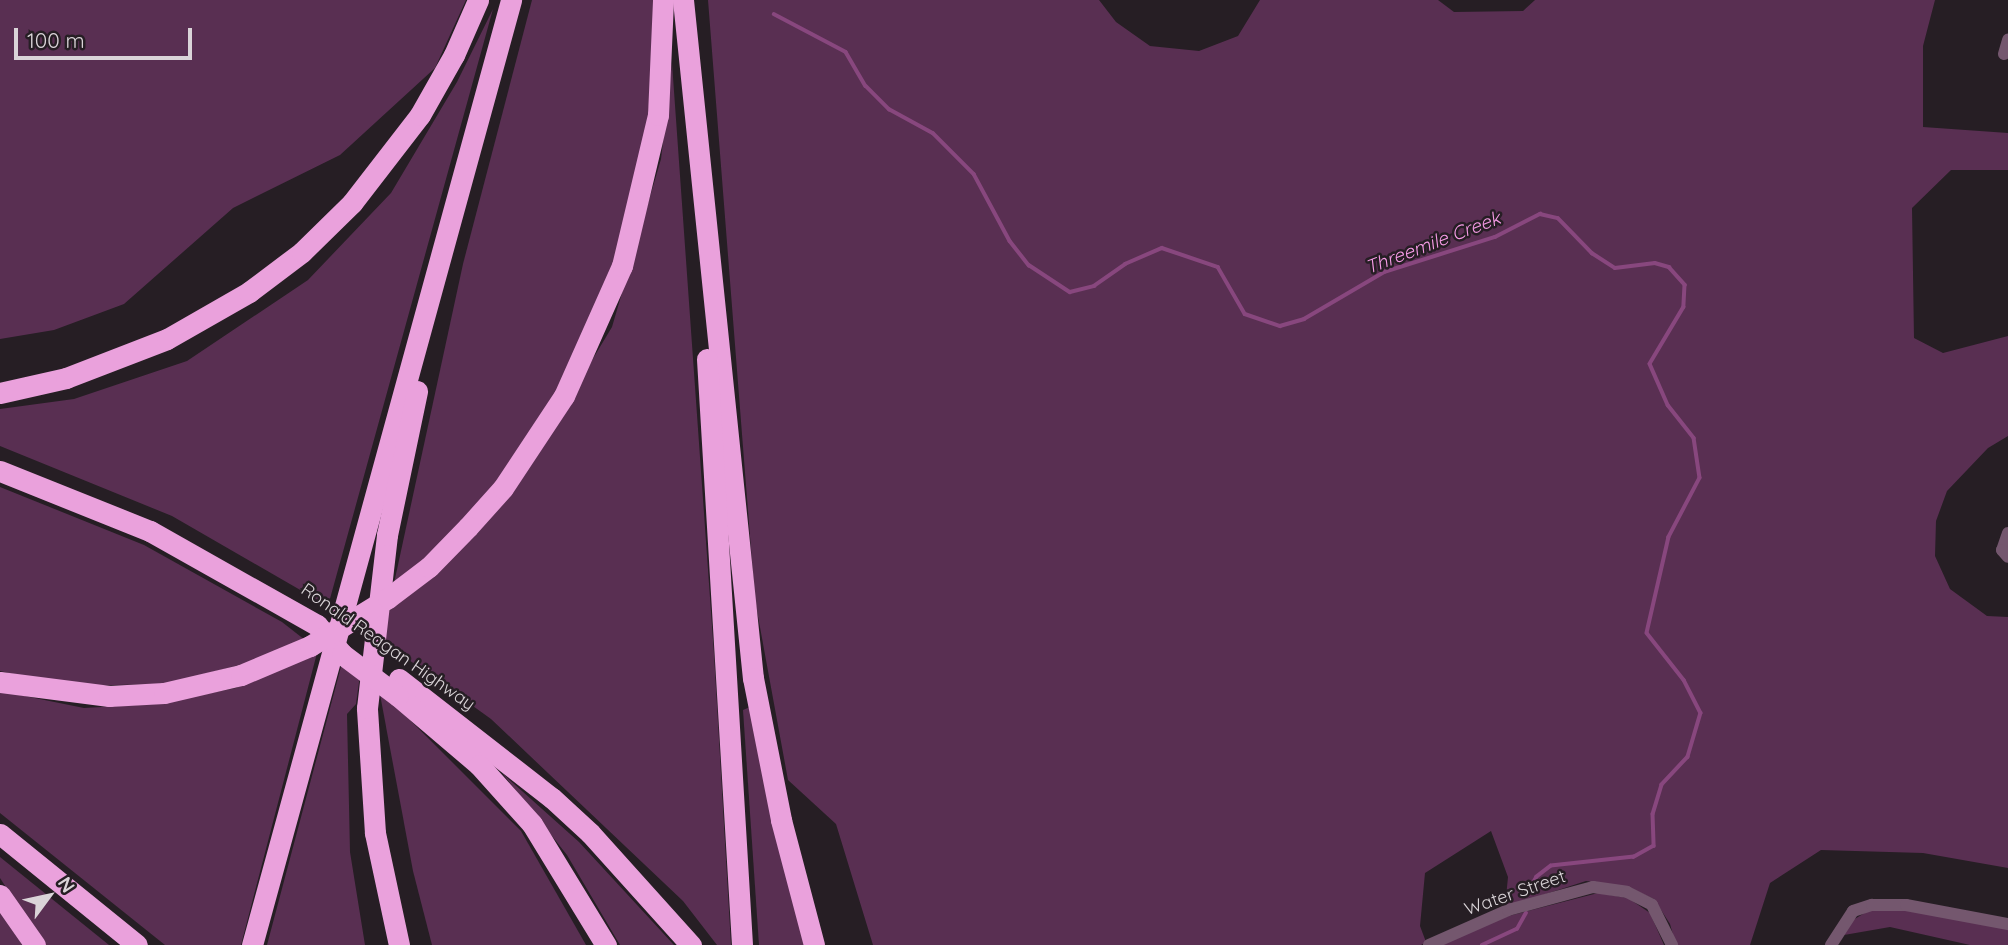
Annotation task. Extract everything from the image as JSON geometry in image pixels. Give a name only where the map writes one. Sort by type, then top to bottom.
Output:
[{"type":"highway","points":[[0,393],[66,378],[167,339],[249,292],[302,252],[352,203],[420,115],[454,55],[478,0]]},
{"type":"highway","points":[[252,945],[511,0]]},
{"type":"highway","points":[[0,682],[109,696],[164,693],[241,675],[310,646],[388,598],[429,567],[468,527],[503,488],[564,396],[622,266],[658,115],[663,0]]},
{"type":"highway","points":[[683,0],[703,221],[714,274],[753,678],[781,820],[814,945]]},
{"type":"highway","points":[[703,221],[701,271],[742,945]]},
{"type":"highway","points":[[399,945],[377,846],[367,708],[387,536],[427,345],[434,285]]},
{"type":"highway","name":"Ronald Reagan Highway","points":[[0,471],[150,531],[317,625],[399,688],[552,798],[599,842],[691,945]]},
{"type":"highway","points":[[399,688],[459,746],[532,824],[606,945]]},
{"type":"highway","points":[[0,834],[137,945]]},
{"type":"highway","points":[[0,895],[35,945]]},
{"type":"street","points":[[2004,54],[2008,40]]},
{"type":"street","points":[[2008,533],[2002,550],[2008,557]]},
{"type":"street","name":"Water Street","points":[[1429,945],[1508,910],[1593,887],[1627,892],[1652,905],[1672,945]]},
{"type":"street","points":[[1831,945],[1853,911],[1872,905],[1906,905],[2008,924]]},
{"type":"shaded area","points":[[0,0],[466,0],[435,68],[340,155],[233,208],[124,304],[54,330],[0,339]]},
{"type":"shaded area","points":[[532,0],[654,0],[656,41],[644,153],[611,278],[569,375],[504,474],[464,522],[393,588],[463,264]]},
{"type":"shaded area","points":[[708,0],[1099,0],[1116,22],[1150,46],[1199,51],[1238,36],[1260,0],[1438,0],[1454,12],[1523,11],[1535,0],[1935,0],[1923,46],[1923,127],[2008,133],[2008,170],[1951,170],[1912,208],[1914,338],[1943,353],[2008,336],[2008,436],[1988,448],[1947,491],[1936,521],[1935,556],[1950,589],[1987,616],[2008,617],[2008,868],[1923,853],[1821,850],[1770,883],[1750,945],[1676,945],[1670,924],[1654,899],[1628,887],[1586,881],[1505,907],[1508,877],[1491,831],[1425,873],[1420,926],[1426,942],[1421,945],[873,945],[836,824],[788,780],[755,600]]},
{"type":"shaded area","points":[[493,9],[328,606],[172,516],[0,446],[0,409],[74,399],[187,361],[308,280],[391,193],[457,82]]},
{"type":"shaded area","points":[[672,63],[714,654],[731,945],[717,945],[683,901],[491,719],[384,642],[388,612],[454,555],[510,496],[612,327],[661,159]]},
{"type":"shaded area","points":[[0,487],[144,545],[282,622],[305,640],[263,659],[165,684],[65,686],[0,671]]},
{"type":"shaded area","points":[[317,653],[241,945],[165,945],[0,813],[0,691],[84,708],[156,704],[236,688]]},
{"type":"shaded area","points":[[342,663],[360,675],[356,704],[347,714],[350,852],[365,945],[267,945]]},
{"type":"shaded area","points":[[379,689],[521,831],[586,945],[432,945],[413,871]]},
{"type":"shaded area","points":[[750,707],[805,945],[759,945],[743,710]]},
{"type":"shaded area","points":[[502,773],[579,842],[674,945],[620,945],[567,855]]},
{"type":"shaded area","points":[[0,857],[109,945],[43,945],[0,878]]},
{"type":"shaded area","points":[[1598,893],[1628,898],[1650,913],[1664,945],[1442,945],[1497,919]]},
{"type":"shaded area","points":[[0,908],[7,915],[22,945],[0,945]]},
{"type":"shaded area","points":[[1868,911],[1911,911],[2008,929],[2008,945],[1970,945],[1890,927],[1844,935],[1853,920]]},
{"type":"waterway","name":"Threemile Creek","points":[[774,14],[846,52],[866,86],[889,109],[933,133],[974,174],[1010,241],[1029,265],[1070,292],[1094,286],[1125,264],[1162,248],[1218,267],[1245,314],[1280,326],[1304,319],[1384,272],[1495,237],[1540,214],[1558,218],[1592,253],[1615,268],[1655,263],[1669,267],[1685,285],[1684,307],[1650,364],[1668,405],[1694,438],[1700,478],[1669,537],[1647,633],[1684,680],[1701,713],[1688,757],[1662,785],[1653,814],[1654,846],[1634,857],[1551,866],[1537,877],[1526,896]]},
{"type":"waterway","name":"Threemile Creek","points":[[1482,945],[1517,929],[1526,913]]}]
